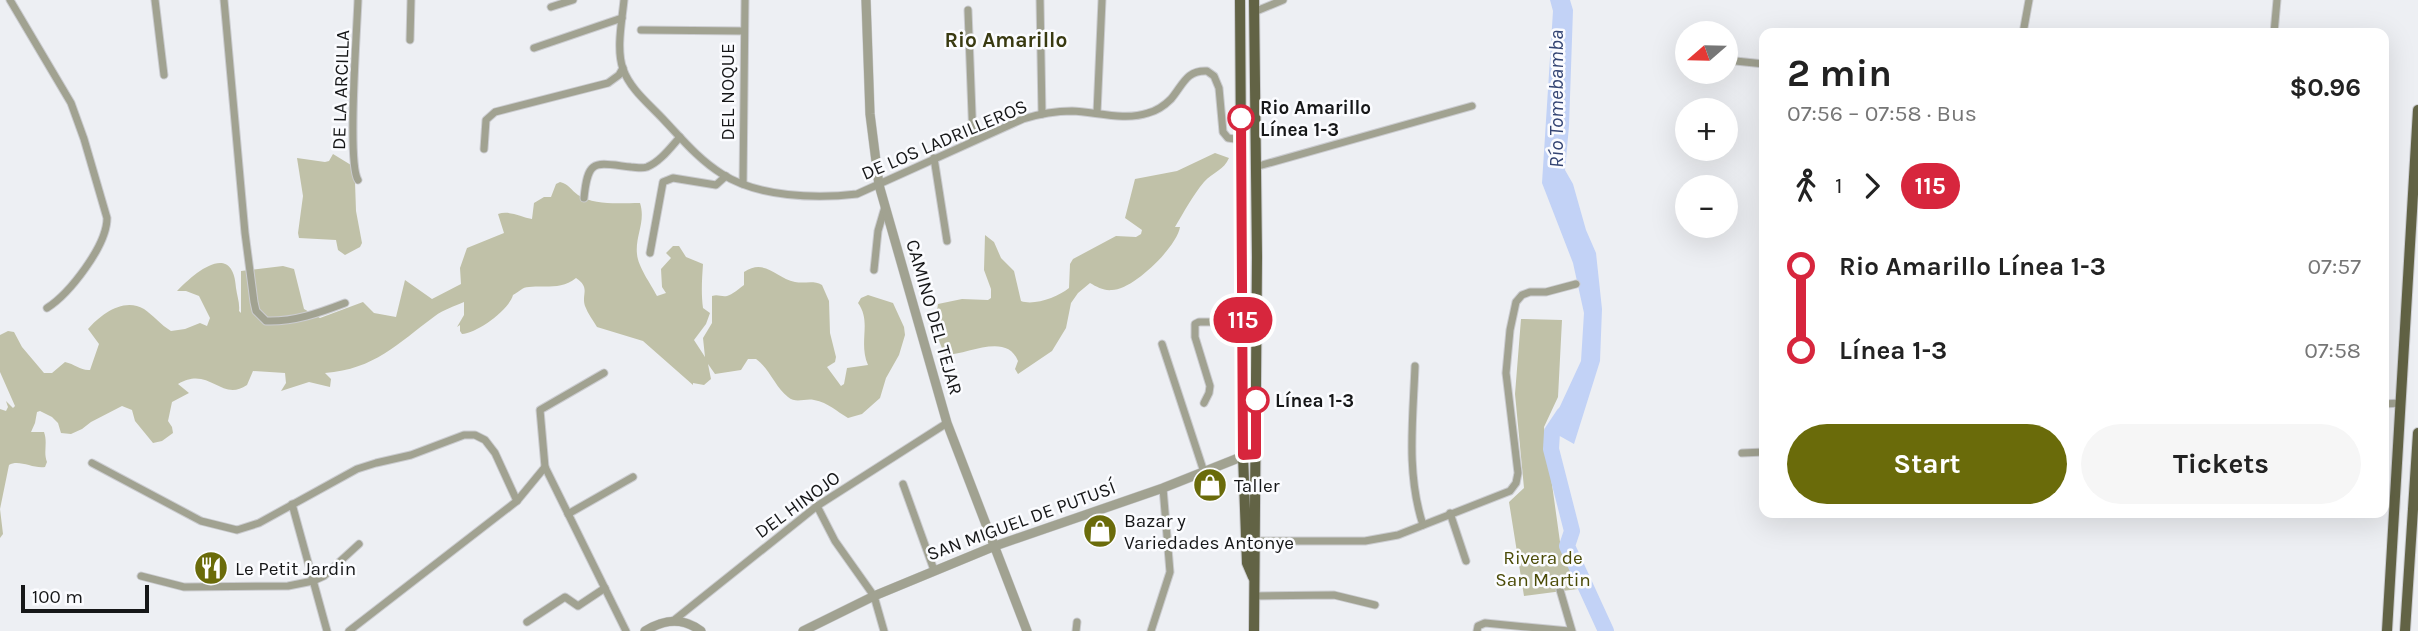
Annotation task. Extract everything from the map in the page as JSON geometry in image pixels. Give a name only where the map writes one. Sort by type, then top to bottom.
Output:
[{"type":"main road","points":[[1240,0],[1243,455],[1251,541],[1254,631]]},
{"type":"main road","points":[[1251,541],[1256,454],[1254,6]]},
{"type":"main road","points":[[2387,631],[2418,110]]},
{"type":"main road","points":[[2405,631],[2418,433]]},
{"type":"street","points":[[10,0],[71,103],[107,218],[107,229],[101,243],[67,292],[47,308]]},
{"type":"street","points":[[155,0],[164,75]]},
{"type":"street","points":[[224,0],[245,233],[256,311],[266,321],[283,322],[307,317],[345,303]]},
{"type":"street","name":"DE LA ARCILLA","points":[[358,0],[353,141],[354,173],[358,180]]},
{"type":"street","points":[[410,40],[411,0]]},
{"type":"street","points":[[551,7],[573,0]]},
{"type":"street","points":[[484,149],[486,120],[495,112],[608,83],[619,75],[623,68],[621,57],[624,0]]},
{"type":"street","name":"DEL NOQUE","points":[[743,184],[745,0]]},
{"type":"street","name":"CAMINO DEL TEJAR","points":[[866,0],[870,114],[879,186],[947,423],[1027,631]]},
{"type":"street","points":[[1040,0],[1042,114]]},
{"type":"street","points":[[1097,113],[1102,0]]},
{"type":"street","points":[[1254,6],[1283,0]]},
{"type":"street","points":[[2024,28],[2029,0]]},
{"type":"street","points":[[2274,28],[2277,0]]},
{"type":"street","points":[[968,10],[973,140]]},
{"type":"street","points":[[534,48],[622,18]]},
{"type":"street","points":[[641,30],[743,31]]},
{"type":"street","points":[[1738,61],[1759,63]]},
{"type":"street","name":"DE LOS LADRILLEROS","points":[[623,68],[635,89],[680,137],[700,157],[726,176],[743,184],[802,196],[857,194],[973,140],[1042,114],[1069,111],[1138,117],[1154,111],[1170,100],[1191,73],[1207,71],[1214,76],[1219,88],[1223,132],[1228,138],[1242,140]]},
{"type":"street","points":[[1255,167],[1472,106]]},
{"type":"street","points":[[584,198],[590,168],[601,164],[641,168],[649,166],[680,137]]},
{"type":"street","points":[[934,158],[947,241]]},
{"type":"street","points":[[650,253],[663,182],[673,178],[716,184],[726,176]]},
{"type":"street","points":[[874,270],[878,231],[885,206]]},
{"type":"street","points":[[1251,541],[1365,541],[1398,535],[1510,491],[1516,483],[1518,473],[1506,392],[1506,373],[1516,302],[1522,295],[1530,292],[1546,292],[1576,284]]},
{"type":"street","points":[[1204,403],[1210,386],[1195,337],[1195,324],[1243,323]]},
{"type":"street","points":[[1162,344],[1204,472]]},
{"type":"street","points":[[1415,366],[1411,472],[1415,502],[1423,525]]},
{"type":"street","points":[[604,373],[540,410],[545,467],[626,631]]},
{"type":"street","points":[[2389,404],[2400,403]]},
{"type":"street","name":"DEL HINOJO","points":[[673,621],[817,506],[947,423]]},
{"type":"street","points":[[92,463],[201,521],[237,530],[248,527],[357,469],[411,455],[464,435],[475,435],[485,440],[495,453],[517,501]]},
{"type":"street","points":[[1742,453],[1759,452]]},
{"type":"street","name":"SAN MIGUEL DE PUTUSÍ","points":[[803,631],[874,596],[995,546],[1163,488],[1243,455],[1256,454]]},
{"type":"street","points":[[349,631],[517,501],[545,467]]},
{"type":"street","points":[[568,514],[633,477]]},
{"type":"street","points":[[903,484],[934,570]]},
{"type":"street","points":[[1151,631],[1170,572],[1163,488]]},
{"type":"street","points":[[292,503],[327,631]]},
{"type":"street","points":[[817,506],[835,541],[874,596],[884,631]]},
{"type":"street","points":[[1450,513],[1466,561]]},
{"type":"street","points":[[141,576],[184,587],[288,586],[313,581],[336,567],[359,544]]},
{"type":"street","points":[[527,622],[565,597],[578,606],[605,588]]},
{"type":"street","points":[[1477,631],[1478,626],[1485,623],[1570,631],[1560,590]]},
{"type":"street","points":[[1254,596],[1334,595],[1375,605]]},
{"type":"street","points":[[645,631],[673,621],[685,621],[701,631]]},
{"type":"street","points":[[1076,631],[1077,622]]},
{"type":"green space","points":[[1215,153],[1229,158],[1196,192],[1175,227],[1180,227],[1177,235],[1163,256],[1142,275],[1121,288],[1106,290],[1090,283],[1078,293],[1071,303],[1066,328],[1052,351],[1018,374],[1015,369],[1018,361],[1012,352],[1005,348],[986,347],[945,355],[936,330],[938,304],[962,299],[991,298],[991,289],[984,270],[985,235],[994,242],[1001,258],[1014,271],[1021,301],[1039,301],[1059,295],[1069,288],[1070,264],[1073,259],[1116,236],[1136,237],[1141,234],[1142,230],[1125,218],[1135,179],[1177,171]]},
{"type":"green space","points":[[333,154],[351,165],[355,182],[356,211],[362,243],[360,247],[345,255],[338,250],[336,240],[299,238],[298,233],[303,196],[297,158],[325,162],[329,161]]},
{"type":"green space","points":[[560,182],[592,201],[640,203],[642,216],[637,247],[638,259],[657,296],[666,293],[662,287],[661,269],[671,258],[666,253],[673,246],[679,246],[686,257],[703,264],[703,308],[710,313],[706,324],[694,340],[705,357],[703,338],[712,323],[712,296],[734,293],[744,285],[744,272],[751,268],[764,268],[795,282],[822,285],[829,301],[830,333],[836,357],[835,362],[827,367],[841,386],[844,384],[847,368],[868,365],[864,348],[864,317],[858,303],[861,298],[868,295],[893,303],[904,327],[905,335],[899,355],[886,378],[880,398],[862,414],[848,418],[819,401],[791,399],[756,359],[748,359],[741,370],[715,374],[708,364],[711,379],[704,385],[693,385],[643,341],[597,327],[585,306],[583,285],[576,278],[559,286],[527,287],[513,295],[492,320],[468,333],[462,334],[460,325],[457,327],[464,315],[464,302],[442,312],[372,361],[343,371],[325,373],[331,379],[330,387],[309,382],[281,391],[286,383],[285,373],[253,371],[247,385],[230,390],[207,381],[189,379],[178,384],[189,393],[172,402],[168,421],[173,433],[162,441],[153,443],[135,421],[132,410],[122,406],[71,434],[61,433],[58,423],[52,417],[37,412],[31,432],[44,432],[47,462],[45,467],[17,463],[9,465],[0,509],[0,409],[6,411],[6,401],[13,408],[15,406],[0,372],[0,335],[8,331],[14,332],[22,347],[44,373],[52,373],[65,362],[90,370],[99,344],[88,329],[113,309],[129,305],[144,309],[171,331],[200,323],[207,326],[210,318],[199,296],[177,291],[202,270],[220,263],[228,265],[233,273],[241,313],[241,271],[283,266],[294,269],[304,309],[320,318],[363,302],[374,313],[396,317],[405,280],[432,299],[461,284],[460,268],[467,248],[504,233],[498,214],[511,213],[532,219],[534,203],[544,197],[551,197],[556,184]]},
{"type":"green space","name":"Rivera de San Martin","points":[[1521,319],[1562,320],[1558,397],[1544,427],[1561,549],[1578,589],[1524,596],[1509,502],[1524,488],[1515,394]]},
{"type":"green space","points":[[0,509],[3,534],[0,538]]},
{"type":"water","points":[[1550,0],[1570,0],[1573,10],[1565,170],[1573,184],[1586,230],[1596,253],[1602,309],[1600,361],[1574,444],[1549,430],[1581,361],[1584,313],[1573,263],[1542,183],[1553,11]]},
{"type":"waterway","name":"Río Tomebamba","points":[[1564,414],[1552,432],[1551,449],[1572,531],[1567,546],[1606,631]]},
{"type":"bus line","name":"115","points":[[1241,118],[1243,455],[1256,454],[1256,400]]},
{"type":"place","name":"Rio Amarillo Línea 1-3","points":[[1241,118]]},
{"type":"place","name":"Línea 1-3","points":[[1256,400]]},
{"type":"place","name":"Taller","points":[[1210,485]]},
{"type":"place","name":"Bazar y Variedades Antonye","points":[[1100,531]]},
{"type":"place","name":"Le Petit Jardin","points":[[211,568]]},
{"type":"district","name":"Rio Amarillo","points":[[1006,40]]}]
